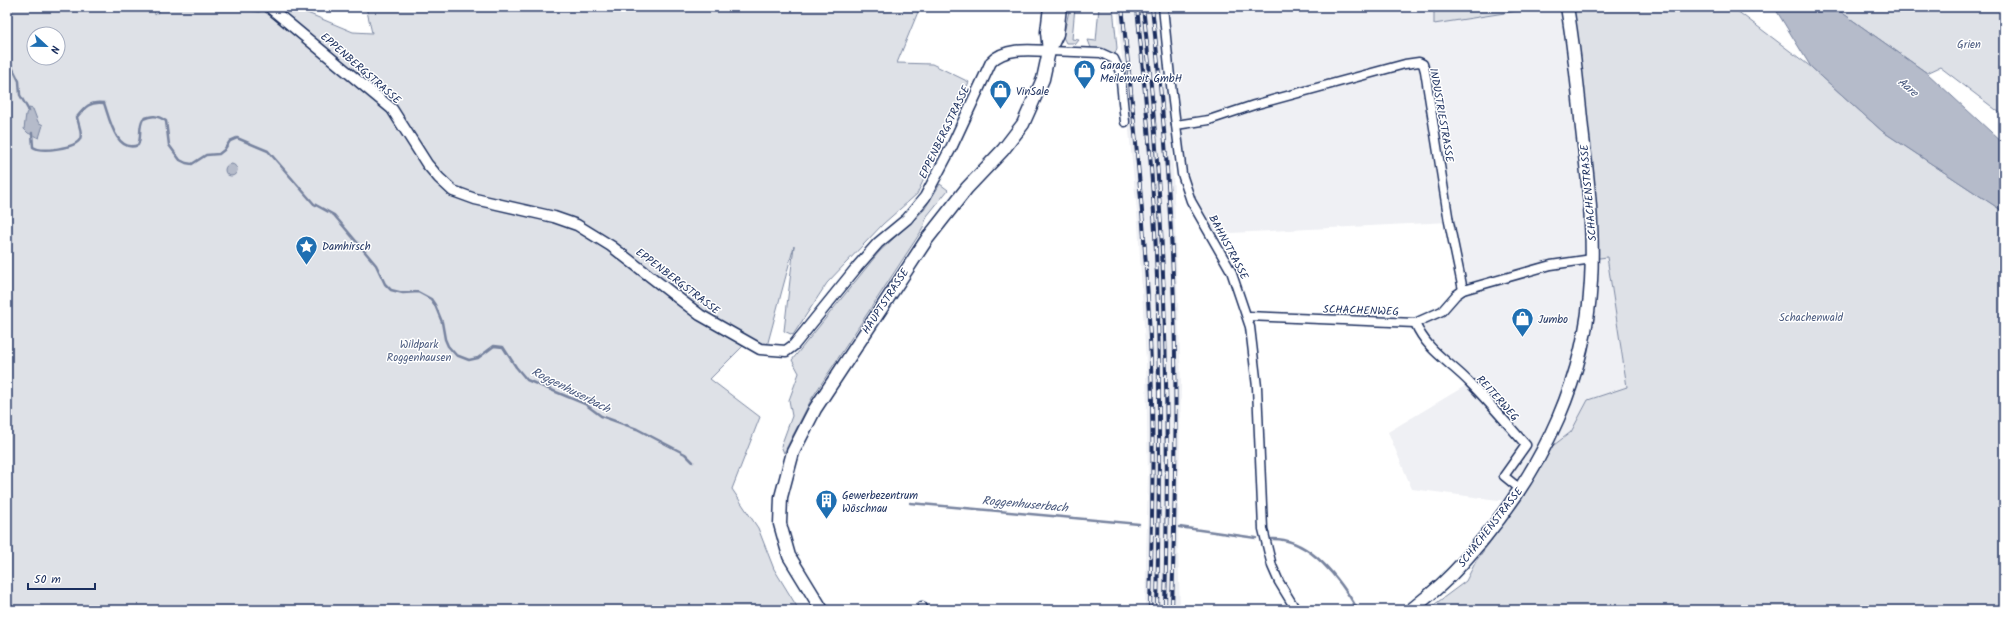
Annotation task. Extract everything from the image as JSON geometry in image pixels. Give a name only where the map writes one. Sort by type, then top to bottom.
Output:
[{"type":"main road","name":"HAUPTSTRASSE","points":[[1049,51],[1047,32],[1050,7]]},
{"type":"main road","name":"HAUPTSTRASSE","points":[[822,610],[797,572],[784,540],[780,509],[783,486],[800,437],[815,409],[927,239],[968,188],[1003,150],[1022,124],[1040,87],[1049,51],[1057,34],[1060,7]]},
{"type":"main road","name":"SCHACHENSTRASSE","points":[[1411,610],[1447,580],[1467,558],[1500,518],[1520,489],[1551,434],[1562,410],[1576,370],[1589,307],[1592,259],[1592,221],[1567,7]]},
{"type":"street","name":"EPPENBERGSTRASSE","points":[[269,7],[392,109],[427,164],[453,191],[475,199],[554,216],[577,226],[611,246],[700,315],[760,349],[775,351],[786,350],[794,345],[857,266],[878,243],[907,218],[925,197],[952,146],[991,62],[996,56],[1003,53],[1028,50],[1049,51]]},
{"type":"street","name":"BAHNSTRASSE","points":[[1163,7],[1180,163],[1192,201],[1231,271],[1247,316],[1253,345],[1257,387],[1263,529],[1272,566],[1296,610]]},
{"type":"street","points":[[1049,51],[1101,53],[1114,59],[1120,69],[1125,122]]},
{"type":"street","name":"INDUSTRIESTRASSE","points":[[1176,125],[1209,120],[1254,105],[1405,64],[1419,62],[1423,64],[1449,222],[1464,290]]},
{"type":"street","points":[[1464,290],[1551,265],[1592,259]]},
{"type":"street","name":"SCHACHENWEG","points":[[1247,316],[1415,323],[1442,311],[1456,295],[1464,290]]},
{"type":"street","name":"REITERWEG","points":[[1415,323],[1422,338],[1430,347],[1470,383],[1526,445],[1504,476],[1520,489]]},
{"type":"shaded area","points":[[1117,7],[1156,7],[1172,143],[1181,382],[1178,547],[1180,610],[1145,610],[1148,475],[1146,362],[1138,223]]},
{"type":"shaded area","points":[[1163,7],[1434,7],[1434,23],[1543,7],[1567,7],[1592,259],[1607,257],[1627,388],[1588,400],[1571,432],[1550,448],[1520,501],[1498,500],[1412,489],[1388,432],[1470,383],[1441,356],[1415,323],[1428,318],[1460,292],[1449,222],[1210,234],[1186,185]]},
{"type":"green space","name":"Wildpark Roggenhausen","points":[[7,7],[154,7],[155,15],[164,7],[235,7],[259,12],[267,7],[305,7],[305,12],[353,32],[372,33],[366,7],[920,7],[897,63],[932,64],[969,82],[917,194],[883,224],[827,283],[793,335],[784,331],[794,246],[767,346],[743,346],[710,379],[760,417],[732,489],[758,528],[774,569],[799,610],[7,610]]},
{"type":"green space","points":[[1070,7],[1075,7],[1072,39],[1079,40],[1075,45],[1074,43],[1066,43],[1063,37]]},
{"type":"green space","points":[[1099,7],[1113,7],[1117,48],[1115,54],[1091,48],[1088,40],[1096,41]]},
{"type":"green space","points":[[1434,7],[1543,7],[1434,24]]},
{"type":"green space","name":"Schachenwald","points":[[1567,7],[1732,7],[1811,67],[1882,131],[2004,212],[2004,610],[1427,610],[1466,581],[1476,561],[1520,501],[1550,448],[1571,432],[1588,400],[1627,387],[1607,257],[1592,259]]},
{"type":"green space","name":"Grien","points":[[1834,7],[2004,7],[2004,116],[1940,67],[1927,73]]},
{"type":"green space","points":[[940,184],[948,190],[927,216],[922,230],[812,398],[784,453],[781,446],[792,416],[789,400],[799,373],[792,360],[879,252],[924,210]]},
{"type":"water","name":"Aare","points":[[1770,7],[1834,7],[1927,73],[2004,144],[2004,212],[1882,131],[1811,67],[1776,10]]},
{"type":"water","points":[[29,108],[33,109],[38,122],[43,125],[39,138],[28,133],[24,129],[26,114]]},
{"type":"water","points":[[231,164],[235,166],[237,170],[235,174],[231,176],[227,174],[225,170],[227,166]]},
{"type":"waterway","name":"Roggenhuserbach","points":[[7,57],[19,81],[20,95],[29,111]]},
{"type":"waterway","name":"Roggenhuserbach","points":[[32,133],[33,147],[37,149],[58,149],[72,145],[77,142],[81,136],[77,117],[91,104],[104,103],[115,133],[124,144],[130,146],[138,145],[143,119],[154,116],[166,121],[169,145],[180,160],[186,163],[192,164],[206,155],[219,154],[224,150],[230,141],[237,138],[268,151],[314,204],[334,215],[376,265],[385,284],[391,290],[403,293],[418,292],[431,299],[442,322],[445,339],[448,346],[456,355],[469,360],[478,358],[494,346],[503,347],[516,367],[527,380],[585,404],[601,416],[637,429],[685,454],[693,462]]},
{"type":"waterway","name":"Roggenhuserbach","points":[[910,503],[1139,524]]},
{"type":"waterway","name":"Roggenhuserbach","points":[[1179,527],[1256,538]]},
{"type":"waterway","name":"Roggenhuserbach","points":[[1272,539],[1286,541],[1311,553],[1323,563],[1343,587],[1358,610]]},
{"type":"railway","points":[[1122,7],[1140,186],[1147,275],[1153,456],[1150,610]]},
{"type":"railway","points":[[1137,7],[1150,160],[1157,275],[1159,350],[1157,610]]},
{"type":"railway","points":[[1143,7],[1157,158],[1164,308],[1167,459],[1165,610]]},
{"type":"railway","points":[[1152,7],[1165,139],[1173,270],[1176,421],[1172,610]]},
{"type":"place","name":"Garage Meilenweit GmbH","points":[[1084,90]]},
{"type":"place","name":"VinSale","points":[[1000,110]]},
{"type":"place","name":"Damhirsch","points":[[306,266]]},
{"type":"place","name":"Jumbo","points":[[1522,338]]},
{"type":"place","name":"Gewerbezentrum Wöschnau","points":[[826,520]]}]
